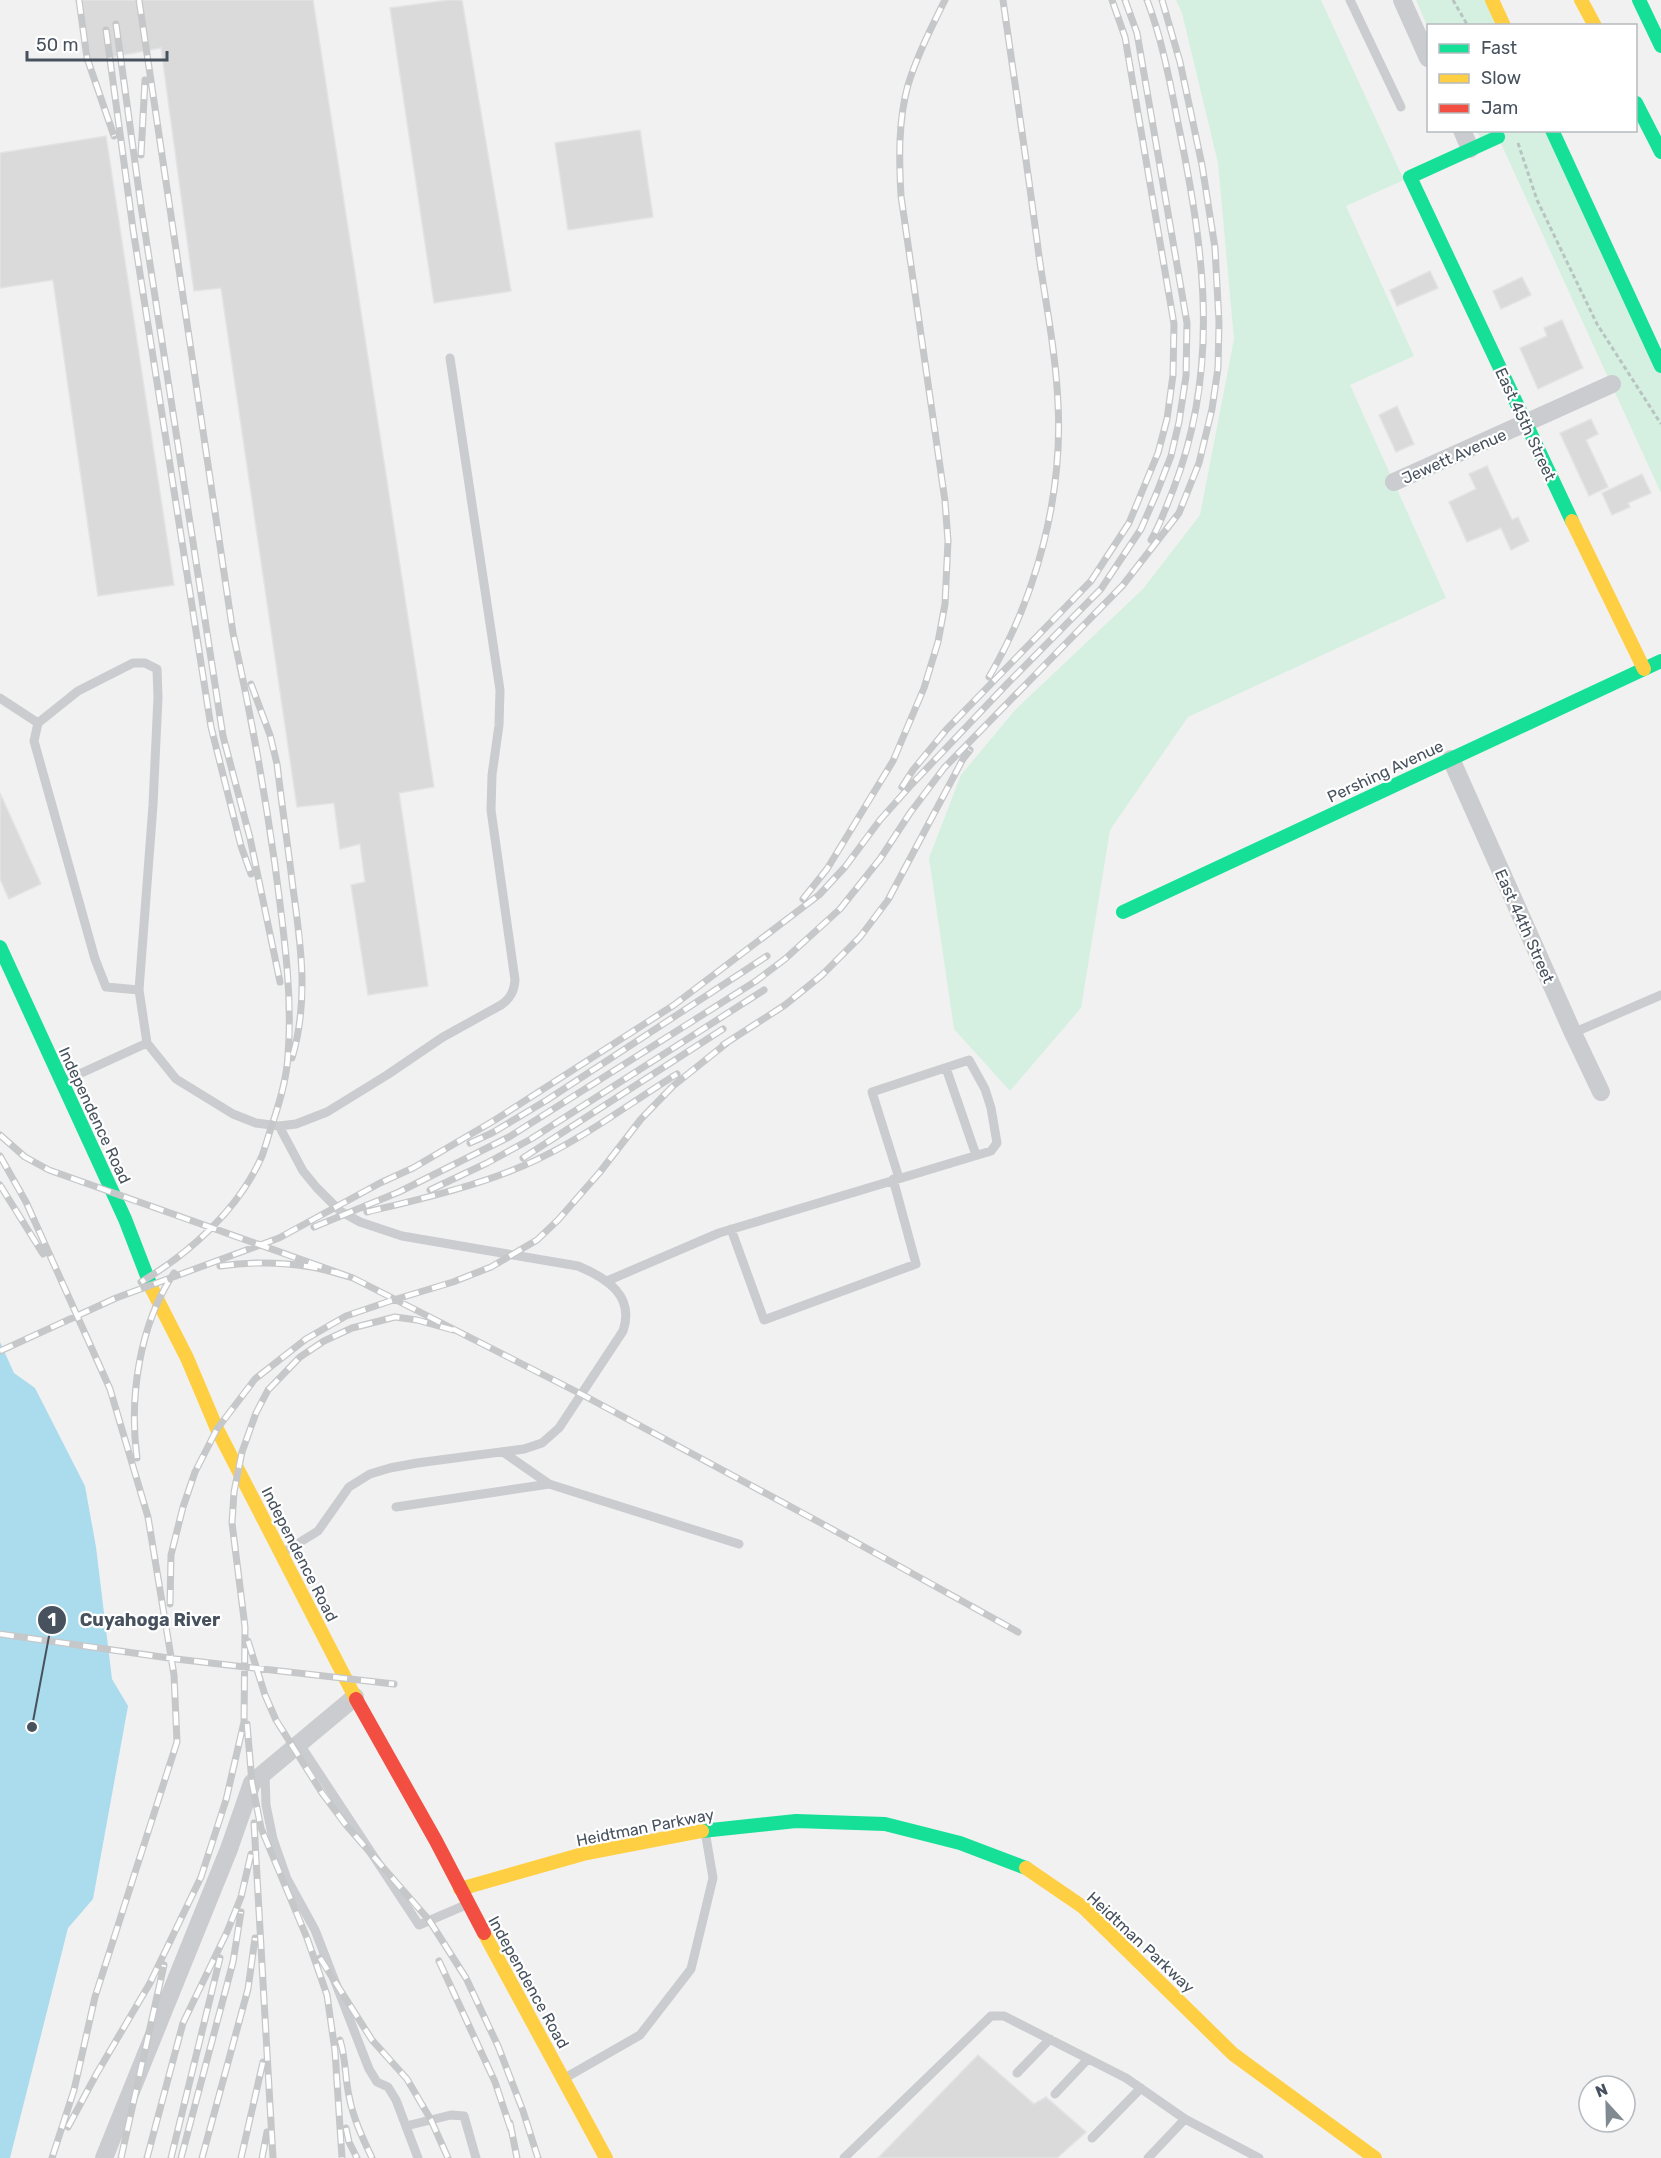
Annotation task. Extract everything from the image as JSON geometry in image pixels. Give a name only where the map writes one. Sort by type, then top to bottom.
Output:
[{"type":"main road","points":[[1492,0],[1503,24]]},
{"type":"main road","points":[[1581,0],[1594,24]]},
{"type":"main road","points":[[1639,0],[1661,46]]},
{"type":"main road","points":[[1637,107],[1661,152]]},
{"type":"main road","points":[[1553,132],[1661,366]]},
{"type":"main road","points":[[1470,149],[1498,136]]},
{"type":"main road","name":"East 45th Street","points":[[1470,149],[1410,177],[1525,423],[1644,669]]},
{"type":"main road","name":"Pershing Avenue","points":[[1123,912],[1661,661]]},
{"type":"main road","name":"Independence Road","points":[[0,947],[125,1219],[158,1303],[187,1358],[217,1429],[355,1697],[436,1841],[606,2158]]},
{"type":"main road","name":"Heidtman Parkway","points":[[460,1889],[583,1854],[705,1831],[796,1821],[885,1824],[960,1843],[1021,1865],[1083,1907],[1233,2054],[1375,2158]]},
{"type":"street","points":[[1402,0],[1427,56]]},
{"type":"street","points":[[1463,132],[1470,149]]},
{"type":"street","name":"Jewett Avenue","points":[[1394,482],[1612,384]]},
{"type":"street","name":"East 44th Street","points":[[1451,759],[1601,1092]]},
{"type":"street","points":[[104,2158],[229,1849],[252,1783],[355,1697]]},
{"type":"lane","points":[[1350,0],[1401,107]]},
{"type":"lane","points":[[139,990],[106,987],[95,959],[34,741],[38,723],[78,691],[133,663],[146,663],[157,669],[158,697],[153,806],[139,990],[147,1043],[176,1079],[233,1114],[256,1123],[279,1126],[296,1124],[327,1112],[443,1037],[501,1005],[509,999],[514,990],[515,980],[491,810],[500,690],[450,358]]},
{"type":"lane","points":[[0,698],[38,723]]},
{"type":"lane","points":[[1573,1033],[1661,995]]},
{"type":"lane","points":[[62,1082],[147,1043]]},
{"type":"lane","points":[[606,1281],[731,1229],[896,1179],[991,1151],[997,1143],[991,1108],[985,1089],[969,1060],[872,1092],[896,1179],[916,1264],[764,1320],[731,1229]]},
{"type":"lane","points":[[946,1068],[976,1155]]},
{"type":"lane","points":[[279,1126],[303,1171],[340,1211],[360,1222],[413,1238],[560,1262],[593,1272],[616,1290],[623,1300],[627,1319],[623,1331],[559,1428],[550,1437],[534,1447],[390,1468],[359,1479],[345,1493],[318,1531],[282,1553]]},
{"type":"lane","points":[[503,1452],[549,1484],[739,1544]]},
{"type":"lane","points":[[396,1507],[549,1484]]},
{"type":"lane","points":[[299,1743],[419,1925],[468,1904]]},
{"type":"lane","points":[[265,1774],[268,1816],[273,1839],[287,1879],[315,1930],[369,2069],[377,2082],[388,2087],[396,2100],[418,2158]]},
{"type":"lane","points":[[563,2079],[640,2035],[691,1969],[713,1878],[705,1831]]},
{"type":"lane","points":[[844,2158],[991,2016],[1004,2016],[1088,2059],[1141,2088],[1185,2119],[1253,2157]]},
{"type":"lane","points":[[1017,2073],[1050,2039]]},
{"type":"lane","points":[[1055,2094],[1088,2059]]},
{"type":"lane","points":[[1092,2138],[1141,2088]]},
{"type":"lane","points":[[406,2126],[451,2115],[464,2116],[476,2158]]},
{"type":"lane","points":[[1148,2158],[1185,2119]]},
{"type":"path","points":[[1453,0],[1467,24]]},
{"type":"path","points":[[1517,141],[1537,200],[1586,303],[1661,424]]},
{"type":"green space","points":[[1176,0],[1321,0],[1404,180],[1346,206],[1414,356],[1350,385],[1446,598],[1188,717],[1110,830],[1081,1008],[1010,1091],[954,1029],[929,858],[961,775],[1015,710],[1143,589],[1200,515],[1234,339],[1218,163],[1182,13]]},
{"type":"green space","points":[[1416,0],[1492,0],[1504,24],[1427,24]]},
{"type":"green space","points":[[1477,132],[1552,132],[1661,366],[1661,493],[1498,137],[1483,144]]},
{"type":"water","points":[[0,1342],[14,1373],[35,1388],[85,1486],[96,1547],[112,1679],[128,1706],[93,1899],[68,1928],[10,2158],[0,2158]]},
{"type":"building","points":[[82,0],[313,0],[434,787],[399,793],[428,986],[368,995],[351,885],[365,882],[360,844],[340,849],[334,803],[297,807],[221,288],[194,291],[161,48],[90,61]]},
{"type":"building","points":[[462,0],[511,291],[434,303],[390,8]]},
{"type":"building","points":[[640,130],[653,217],[568,230],[555,143]]},
{"type":"building","points":[[106,136],[174,585],[98,596],[53,280],[0,288],[0,153]]},
{"type":"building","points":[[1430,271],[1438,288],[1397,306],[1390,290]]},
{"type":"building","points":[[1522,277],[1531,295],[1501,309],[1493,291]]},
{"type":"building","points":[[1562,320],[1583,368],[1538,389],[1520,348],[1547,336],[1544,328]]},
{"type":"building","points":[[1397,406],[1414,444],[1396,452],[1379,415]]},
{"type":"building","points":[[1591,419],[1598,434],[1586,440],[1608,487],[1589,496],[1560,433]]},
{"type":"building","points":[[1487,466],[1512,520],[1518,517],[1529,541],[1511,550],[1501,528],[1467,542],[1449,502],[1476,489],[1469,474]]},
{"type":"building","points":[[1642,474],[1651,493],[1628,503],[1630,507],[1612,515],[1602,493]]},
{"type":"building","points":[[0,793],[41,884],[9,899],[0,879]]},
{"type":"building","points":[[978,2055],[1034,2104],[1046,2097],[1086,2132],[1057,2158],[878,2158]]},
{"type":"railway","points":[[79,0],[87,58],[114,136]]},
{"type":"railway","points":[[139,0],[233,633],[271,836],[284,936],[289,1008],[285,1080],[262,1156],[252,1175],[227,1212],[211,1228],[177,1258],[141,1282]]},
{"type":"railway","points":[[803,899],[827,869],[893,761],[924,688],[938,642],[945,604],[948,541],[945,501],[901,196],[900,155],[902,112],[908,85],[945,0]]},
{"type":"railway","points":[[989,677],[1006,646],[1033,580],[1051,510],[1058,439],[1057,385],[1053,348],[1003,0]]},
{"type":"railway","points":[[902,787],[946,730],[1091,581],[1129,523],[1158,453],[1167,419],[1173,375],[1174,324],[1125,37],[1112,0]]},
{"type":"railway","points":[[0,1351],[116,1298],[279,1238],[380,1183],[413,1168],[495,1120],[674,1005],[819,895],[845,867],[880,820],[912,784],[1101,589],[1141,529],[1157,492],[1171,456],[1186,376],[1187,323],[1137,33],[1125,0]]},
{"type":"railway","points":[[1147,0],[1165,61],[1187,170],[1195,216],[1203,308],[1203,353],[1198,398],[1188,444],[1173,490],[1151,540]]},
{"type":"railway","points":[[314,1227],[399,1192],[509,1137],[756,981],[785,959],[840,909],[880,859],[910,813],[944,768],[1123,585],[1179,513],[1199,463],[1212,409],[1218,368],[1219,322],[1215,248],[1202,165],[1180,62],[1162,0]]},
{"type":"railway","points":[[116,24],[141,206],[223,736],[250,838],[280,982]]},
{"type":"railway","points":[[106,30],[133,229],[211,727],[241,846],[251,874]]},
{"type":"railway","points":[[141,155],[145,80]]},
{"type":"railway","points":[[251,684],[270,735],[277,764],[299,931],[302,994],[292,1058]]},
{"type":"railway","points":[[723,1045],[785,1005],[822,975],[860,937],[888,900],[963,759],[970,750]]},
{"type":"railway","points":[[470,1143],[492,1133],[547,1100],[767,956]]},
{"type":"railway","points":[[430,1190],[531,1139],[764,990]]},
{"type":"railway","points":[[523,1158],[723,1029]]},
{"type":"railway","points":[[170,1604],[171,1555],[183,1507],[195,1472],[217,1429],[255,1379],[306,1339],[346,1316],[453,1282],[491,1267],[537,1240],[558,1220],[600,1172],[641,1119],[673,1086],[728,1042]]},
{"type":"railway","points":[[367,1212],[467,1186],[525,1165],[584,1134],[677,1074]]},
{"type":"railway","points":[[0,1135],[25,1157],[49,1170],[353,1278],[322,1269],[289,1264],[254,1263],[220,1266]]},
{"type":"railway","points":[[0,1156],[26,1202],[110,1389],[148,1517],[174,1675],[177,1742],[95,1997],[74,2090],[52,2158]]},
{"type":"railway","points":[[0,1185],[43,1254]]},
{"type":"railway","points":[[137,1458],[134,1411],[139,1362],[152,1315],[174,1273]]},
{"type":"railway","points":[[353,1278],[581,1394],[1018,1632]]},
{"type":"railway","points":[[68,2127],[150,1983],[201,1877],[226,1800],[244,1722],[245,1627],[232,1523],[234,1492],[242,1452],[256,1413],[268,1390],[300,1357],[324,1341],[352,1328],[395,1317],[417,1320],[453,1330]]},
{"type":"railway","points":[[0,1634],[176,1659],[394,1684]]},
{"type":"railway","points":[[248,1641],[265,1695],[276,1720],[322,1793],[346,1825],[429,1920],[466,1978],[498,2046],[538,2158]]},
{"type":"railway","points":[[247,1724],[252,1783],[261,1828],[307,1938],[327,1995],[335,2051],[342,2158]]},
{"type":"railway","points":[[254,1823],[273,2158]]},
{"type":"railway","points":[[147,2158],[183,2023],[227,1932],[241,1897],[251,1854]]},
{"type":"railway","points":[[181,2158],[233,1962],[241,1912]]},
{"type":"railway","points":[[202,2158],[248,1989],[255,1938]]},
{"type":"railway","points":[[171,2158],[220,1958]]},
{"type":"railway","points":[[320,1958],[372,2040],[407,2079],[431,2120],[448,2158]]},
{"type":"railway","points":[[439,1961],[495,2082],[511,2130]]},
{"type":"railway","points":[[121,2158],[164,1965]]},
{"type":"railway","points":[[340,2040],[351,2104],[372,2158]]},
{"type":"railway","points":[[241,2158],[263,2062]]},
{"type":"railway","points":[[510,2123],[517,2158]]},
{"type":"railway","points":[[346,2128],[349,2142],[357,2158]]},
{"type":"railway","points":[[262,2158],[267,2132]]},
{"type":"traffic: fast","points":[[1639,0],[1661,46]]},
{"type":"traffic: fast","points":[[1637,105],[1661,152]]},
{"type":"traffic: fast","points":[[1553,132],[1661,366]]},
{"type":"traffic: fast","points":[[1498,137],[1410,177],[1572,521]]},
{"type":"traffic: fast","points":[[1123,912],[1661,661]]},
{"type":"traffic: fast","points":[[0,947],[125,1219],[152,1289]]},
{"type":"traffic: fast","points":[[702,1831],[796,1821],[885,1824],[960,1843],[1026,1868]]},
{"type":"traffic: slow","points":[[1492,0],[1503,24]]},
{"type":"traffic: slow","points":[[1581,0],[1594,24]]},
{"type":"traffic: slow","points":[[1572,521],[1644,669]]},
{"type":"traffic: slow","points":[[152,1289],[187,1358],[217,1429],[356,1699]]},
{"type":"traffic: slow","points":[[460,1889],[583,1854],[702,1831]]},
{"type":"traffic: slow","points":[[1026,1868],[1083,1907],[1233,2054],[1375,2158]]},
{"type":"traffic: slow","points":[[484,1933],[606,2158]]},
{"type":"traffic: jam","points":[[356,1699],[436,1841],[484,1933]]},
{"type":"place","name":"Cuyahoga River","points":[[32,1727]]}]
